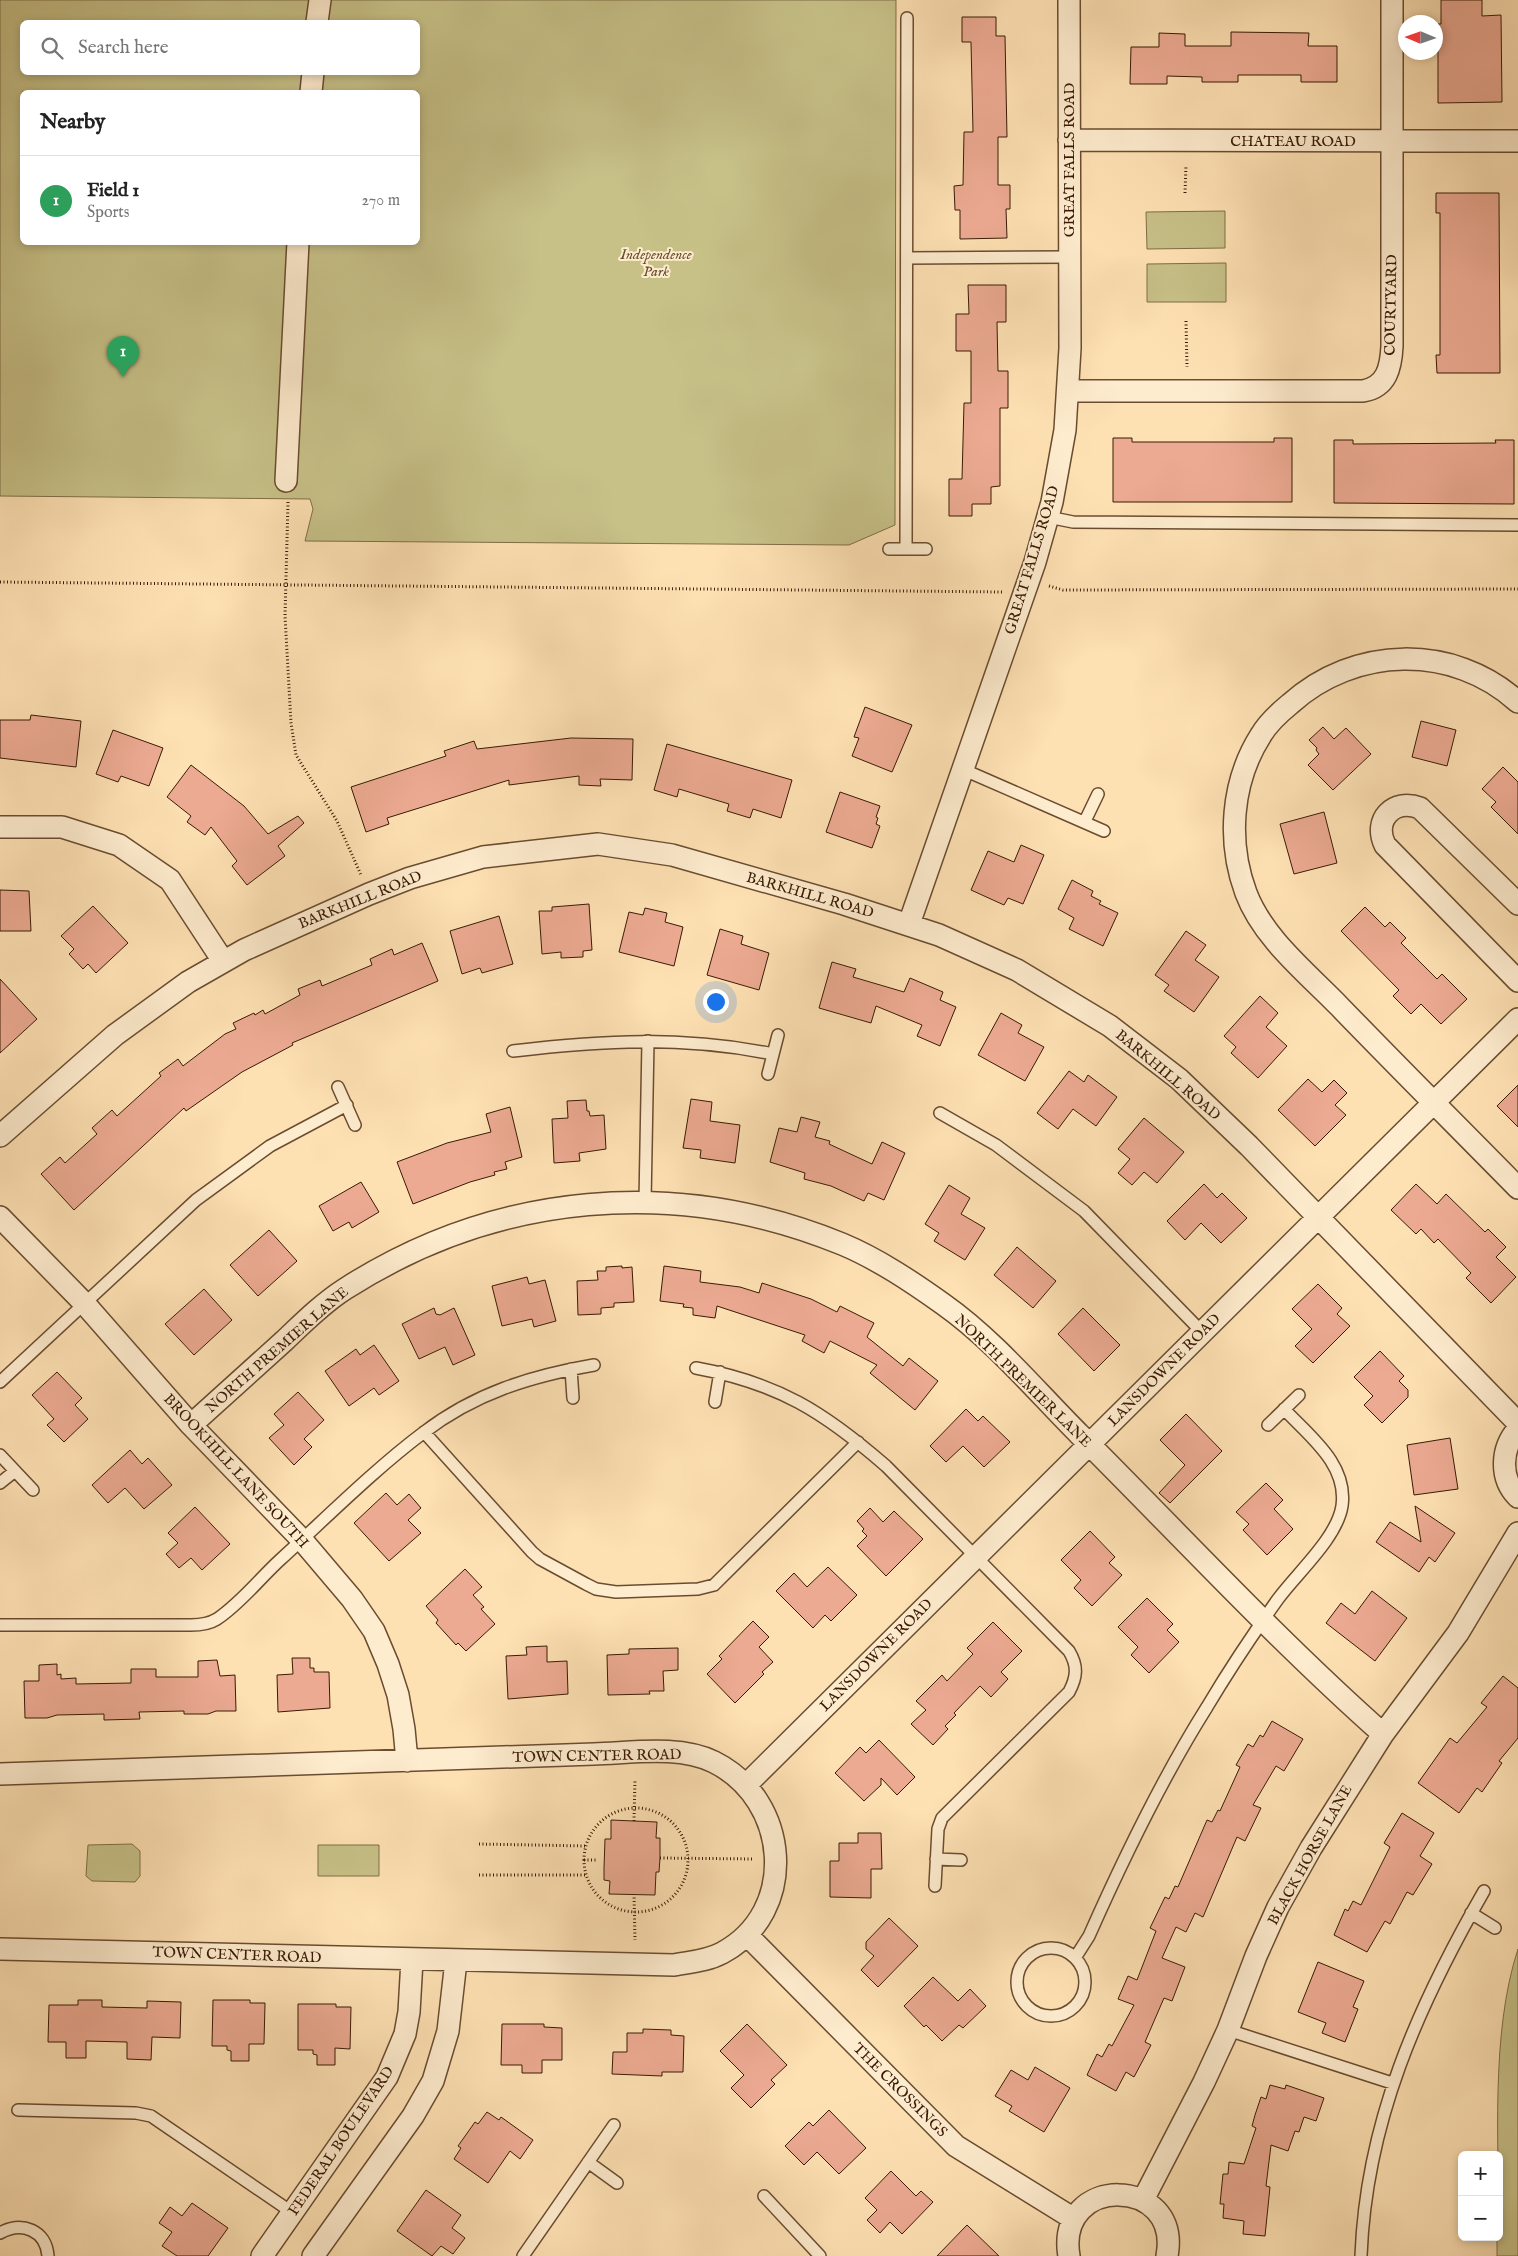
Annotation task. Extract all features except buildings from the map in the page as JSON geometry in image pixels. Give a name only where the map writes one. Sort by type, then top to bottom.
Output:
[{"type":"street","points":[[318,20],[320,0]]},
{"type":"street","name":"GREAT FALLS ROAD","points":[[909,924],[1027,586],[1048,517],[1062,460],[1069,391],[1069,0]]},
{"type":"street","name":"COURTYARD","points":[[1069,391],[1356,392],[1374,388],[1388,372],[1391,359],[1392,0]]},
{"type":"street","points":[[311,90],[312,75]]},
{"type":"street","name":"CHATEAU ROAD","points":[[1069,140],[1518,141]]},
{"type":"street","points":[[286,481],[298,245]]},
{"type":"street","points":[[1518,702],[1482,677],[1462,667],[1414,658],[1367,662],[1320,681],[1298,696],[1260,736],[1240,784],[1234,830],[1235,848],[1241,878],[1256,913],[1282,948],[1518,1188]]},
{"type":"street","points":[[1518,904],[1420,808],[1412,805],[1397,805],[1386,814],[1381,828],[1381,837],[1385,845],[1518,981]]},
{"type":"street","points":[[0,827],[62,827],[119,845],[170,880],[223,961]]},
{"type":"street","name":"BARKHILL ROAD","points":[[0,1136],[115,1035],[188,982],[223,961],[369,894],[410,878],[484,857],[598,844],[672,855],[909,924],[947,938],[1017,970],[1117,1031],[1179,1079],[1249,1146],[1518,1423]]},
{"type":"street","name":"LANSDOWNE ROAD","points":[[746,1785],[974,1556],[1518,1019]]},
{"type":"street","name":"NORTH PREMIER LANE","points":[[192,1425],[342,1290],[398,1259],[445,1238],[493,1221],[527,1213],[586,1204],[645,1201],[702,1206],[753,1214],[846,1246],[887,1268],[945,1306],[977,1331],[1264,1620],[1382,1734]]},
{"type":"street","name":"BROOKHILL LANE SOUTH","points":[[0,1217],[84,1304],[192,1425],[302,1540],[352,1599],[374,1631],[398,1695],[407,1761]]},
{"type":"street","points":[[1518,1429],[1512,1436],[1504,1457],[1506,1478],[1518,1497]]},
{"type":"street","name":"BLACK HORSE LANE","points":[[1143,2200],[1204,2082],[1228,2030],[1256,1956],[1278,1908],[1342,1795],[1382,1734],[1458,1633],[1518,1532]]},
{"type":"street","name":"TOWN CENTER ROAD","points":[[0,1774],[594,1754],[679,1753],[714,1762],[746,1785],[766,1815],[773,1832],[776,1860],[771,1892],[759,1917],[747,1935],[720,1954],[704,1960],[674,1965],[0,1949]]},
{"type":"street","name":"THE CROSSINGS","points":[[747,1935],[956,2146],[1074,2219]]},
{"type":"street","name":"FEDERAL BOULEVARD","points":[[262,2256],[376,2095],[398,2056],[409,2012],[412,1960]]},
{"type":"street","points":[[314,2256],[413,2116],[433,2081],[448,2031],[456,1961]]},
{"type":"street","points":[[1069,2256],[1068,2238],[1074,2219],[1083,2208],[1100,2197],[1117,2194],[1134,2196],[1143,2200],[1157,2212],[1165,2226],[1168,2240],[1167,2256]]},
{"type":"lane","points":[[906,549],[907,18]]},
{"type":"lane","points":[[907,258],[1068,257]]},
{"type":"lane","points":[[1048,517],[1073,522],[1518,525]]},
{"type":"lane","points":[[889,549],[926,549]]},
{"type":"lane","points":[[962,769],[1085,821],[1104,831]]},
{"type":"lane","points":[[1085,821],[1098,794]]},
{"type":"lane","points":[[768,1074],[778,1035]]},
{"type":"lane","points":[[513,1051],[584,1043],[648,1041],[691,1042],[773,1054]]},
{"type":"lane","points":[[645,1201],[648,1041]]},
{"type":"lane","points":[[338,1087],[355,1125]]},
{"type":"lane","points":[[0,1382],[196,1200],[238,1169],[302,1127],[347,1106]]},
{"type":"lane","points":[[940,1112],[996,1145],[1084,1212],[1202,1332]]},
{"type":"lane","points":[[0,1625],[191,1625],[208,1623],[223,1614],[302,1540],[424,1432],[478,1398],[540,1375],[594,1365]]},
{"type":"lane","points":[[696,1368],[749,1380],[817,1412],[858,1442],[886,1466],[1069,1651],[1075,1661],[1076,1672],[1068,1692],[942,1818],[938,1830],[935,1886]]},
{"type":"lane","points":[[571,1369],[573,1398]]},
{"type":"lane","points":[[715,1402],[720,1372]]},
{"type":"lane","points":[[1268,1425],[1299,1395]]},
{"type":"lane","points":[[1075,1958],[1088,1936],[1158,1790],[1211,1700],[1264,1620],[1331,1530],[1342,1507],[1343,1490],[1334,1463],[1284,1409]]},
{"type":"lane","points":[[424,1432],[540,1559],[596,1589],[616,1592],[698,1589],[714,1585],[858,1442]]},
{"type":"lane","points":[[0,1454],[33,1490]]},
{"type":"lane","points":[[0,1483],[15,1471]]},
{"type":"lane","points":[[936,1859],[961,1860]]},
{"type":"lane","points":[[1361,2256],[1367,2197],[1376,2142],[1392,2083],[1422,2010],[1484,1891]]},
{"type":"lane","points":[[1471,1913],[1495,1928]]},
{"type":"lane","points":[[1052,1948],[1065,1951],[1075,1958],[1083,1972],[1084,1981],[1079,2000],[1074,2007],[1064,2013],[1049,2016],[1039,2014],[1029,2008],[1019,1995],[1017,1981],[1018,1972],[1025,1960],[1037,1951],[1052,1948]]},
{"type":"lane","points":[[1228,2030],[1392,2083]]},
{"type":"lane","points":[[18,2110],[136,2113],[152,2116],[293,2213]]},
{"type":"lane","points":[[523,2256],[614,2125]]},
{"type":"lane","points":[[588,2162],[617,2183]]},
{"type":"lane","points":[[764,2196],[820,2256]]},
{"type":"lane","points":[[0,2233],[20,2227],[31,2229],[43,2240],[48,2256]]},
{"type":"path","points":[[1185,193],[1186,165]]},
{"type":"path","points":[[1186,321],[1187,367]]},
{"type":"path","points":[[286,481],[289,516],[286,626],[291,723],[296,755],[337,821],[369,894]]},
{"type":"path","points":[[0,582],[1009,592],[1041,584],[1063,590],[1518,589]]},
{"type":"path","points":[[634,1821],[635,1779]]},
{"type":"path","points":[[635,1808],[653,1811],[672,1823],[685,1843],[688,1859],[683,1881],[670,1899],[654,1908],[634,1912],[619,1909],[604,1901],[593,1889],[586,1875],[584,1860],[586,1846],[593,1830],[603,1820],[616,1812],[635,1808]]},
{"type":"path","points":[[478,1844],[586,1846]]},
{"type":"path","points":[[660,1858],[757,1860]]},
{"type":"path","points":[[584,1860],[596,1860]]},
{"type":"path","points":[[478,1875],[586,1875]]},
{"type":"path","points":[[634,1894],[634,1940]]},
{"type":"green space","name":"Independence Park","points":[[0,0],[896,0],[895,525],[849,545],[305,541],[313,509],[310,499],[0,496]]},
{"type":"green space","points":[[1225,211],[1225,248],[1147,249],[1146,212]]},
{"type":"green space","points":[[1226,263],[1226,302],[1147,302],[1147,264]]},
{"type":"green space","points":[[132,1844],[140,1851],[140,1876],[135,1882],[92,1881],[86,1876],[88,1845]]},
{"type":"green space","points":[[318,1845],[379,1845],[379,1876],[318,1876]]},
{"type":"green space","points":[[1518,1949],[1518,2256],[1497,2256],[1497,2241],[1503,2241],[1503,2151],[1498,2151],[1498,2092],[1503,2017],[1509,1982]]},
{"type":"place","name":"Field 1","points":[[123,377]]}]
